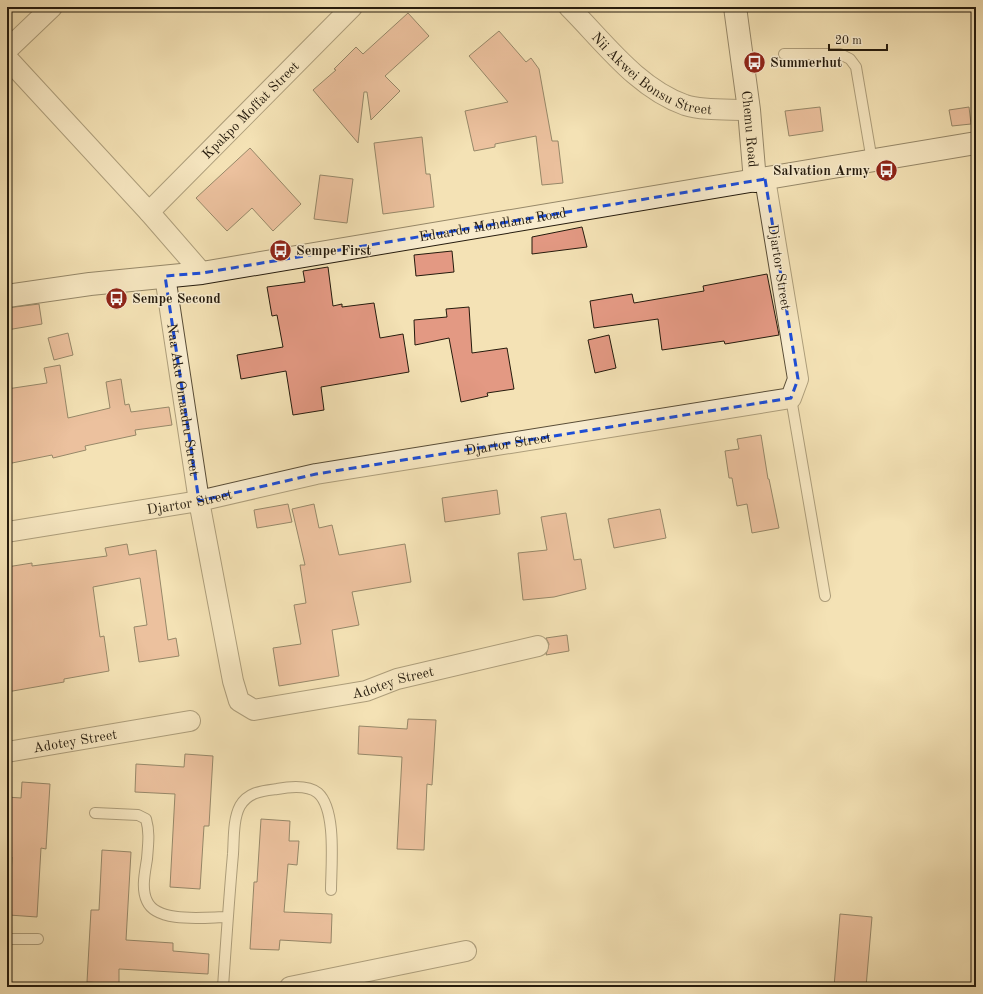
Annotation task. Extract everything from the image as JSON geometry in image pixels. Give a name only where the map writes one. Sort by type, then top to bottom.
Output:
[{"type":"main road","name":"Chemu Road","points":[[735,7],[748,110],[760,180]]},
{"type":"main road","name":"Eduardo Mohdlana Road","points":[[7,296],[90,284],[202,273],[976,143]]},
{"type":"street","points":[[7,50],[52,7]]},
{"type":"street","name":"Kpakpo Moffat Street","points":[[149,212],[352,7]]},
{"type":"street","name":"Nii Akwei Bonsu Street","points":[[569,7],[629,68],[653,89],[685,105],[748,110]]},
{"type":"street","points":[[7,58],[149,212],[202,273]]},
{"type":"street","name":"Djartor Street","points":[[7,532],[199,501],[316,474],[791,398],[798,379],[760,180]]},
{"type":"street","name":"Naa Aku Omaadru Street","points":[[165,276],[199,501],[233,680],[239,701],[246,707]]},
{"type":"street","name":"Adotey Street","points":[[246,707],[254,710],[366,690],[397,679],[538,646]]},
{"type":"street","name":"Adotey Street","points":[[7,752],[190,721]]},
{"type":"street","points":[[290,987],[466,952]]},
{"type":"lane","points":[[784,54],[840,54],[850,59],[856,67],[872,161]]},
{"type":"lane","points":[[791,398],[825,596]]},
{"type":"lane","points":[[223,987],[227,917],[236,823],[240,807],[249,795],[262,791],[284,788],[307,788],[318,793],[327,809],[332,837],[331,890]]},
{"type":"lane","points":[[94,813],[138,815],[146,819],[149,830],[144,887],[147,902],[156,911],[174,917],[227,917]]},
{"type":"lane","points":[[7,940],[38,939]]},
{"type":"highlighted area","points":[[765,179],[798,379],[791,398],[316,474],[199,501],[165,276],[202,273]]},
{"type":"building","points":[[408,13],[429,36],[385,76],[400,91],[371,120],[367,92],[364,92],[358,143],[313,90],[336,70],[334,69],[356,47],[363,54]]},
{"type":"building","points":[[499,31],[526,62],[531,58],[539,69],[552,141],[558,141],[563,183],[542,185],[536,136],[495,144],[495,147],[474,151],[465,111],[508,102],[469,56]]},
{"type":"building","points":[[820,107],[823,131],[789,136],[785,111]]},
{"type":"building","points":[[969,107],[971,124],[952,126],[949,110]]},
{"type":"building","points":[[422,137],[426,174],[430,174],[434,207],[383,214],[374,143]]},
{"type":"building","points":[[250,148],[301,204],[273,231],[252,208],[227,231],[196,198]]},
{"type":"building","points":[[320,175],[353,179],[347,223],[314,219]]},
{"type":"building","points":[[582,227],[587,247],[532,254],[532,237]]},
{"type":"building","points":[[452,251],[454,272],[416,276],[414,255]]},
{"type":"building","points":[[328,267],[333,306],[342,304],[342,307],[374,303],[380,338],[403,334],[409,372],[321,387],[324,410],[293,415],[286,371],[241,379],[237,355],[283,347],[277,315],[272,316],[267,287],[305,282],[303,271]]},
{"type":"building","points":[[767,274],[779,335],[725,344],[724,341],[662,350],[658,319],[594,328],[590,301],[632,294],[634,303],[704,291],[703,286]]},
{"type":"building","points":[[39,304],[42,324],[7,330],[7,308]]},
{"type":"building","points":[[469,307],[472,353],[507,348],[514,389],[487,393],[488,396],[461,402],[449,338],[415,345],[414,320],[447,317],[446,309]]},
{"type":"building","points":[[68,333],[73,355],[54,360],[48,338]]},
{"type":"building","points":[[609,335],[616,368],[595,373],[588,340]]},
{"type":"building","points":[[60,365],[68,418],[110,408],[106,382],[121,379],[125,405],[129,404],[131,412],[169,407],[172,425],[135,430],[136,435],[85,446],[86,450],[53,458],[52,455],[7,464],[7,389],[47,383],[44,368]]},
{"type":"building","points":[[761,435],[768,479],[779,528],[752,533],[747,504],[737,506],[732,478],[729,478],[725,451],[739,449],[737,439]]},
{"type":"building","points":[[497,490],[500,514],[445,522],[442,498]]},
{"type":"building","points":[[288,504],[292,522],[257,528],[254,510]]},
{"type":"building","points":[[314,504],[319,528],[332,525],[339,555],[405,544],[411,582],[352,592],[359,625],[332,630],[339,676],[279,686],[273,648],[301,644],[294,605],[306,603],[300,565],[305,565],[292,509]]},
{"type":"building","points":[[660,509],[666,538],[614,548],[608,519]]},
{"type":"building","points":[[566,513],[574,560],[581,559],[586,589],[554,597],[523,600],[518,553],[547,550],[541,517]]},
{"type":"building","points":[[127,544],[129,555],[156,550],[168,640],[176,638],[179,656],[139,662],[134,627],[147,625],[140,578],[93,587],[100,637],[104,636],[109,671],[64,679],[64,682],[7,692],[7,567],[32,563],[32,566],[107,556],[105,548]]},
{"type":"building","points":[[567,635],[569,651],[546,655],[549,644],[546,638]]},
{"type":"building","points":[[408,719],[436,720],[432,785],[427,784],[424,850],[397,849],[402,757],[358,754],[359,726],[407,729]]},
{"type":"building","points":[[185,754],[213,756],[209,826],[204,826],[200,889],[170,887],[175,794],[135,792],[136,764],[184,767]]},
{"type":"building","points":[[22,782],[50,784],[46,849],[41,848],[37,917],[9,915],[12,857],[7,857],[7,797],[21,798]]},
{"type":"building","points":[[261,819],[290,821],[289,841],[299,841],[297,865],[288,864],[284,912],[332,914],[331,943],[280,940],[279,950],[250,949],[254,882],[257,882]]},
{"type":"building","points":[[102,850],[131,852],[126,940],[173,943],[173,951],[209,954],[208,974],[119,969],[119,984],[87,982],[91,910],[99,910]]},
{"type":"building","points":[[840,914],[872,917],[866,987],[834,987]]},
{"type":"place","name":"Summerhut","points":[[754,62]]},
{"type":"place","name":"Salvation Army","points":[[886,170]]},
{"type":"place","name":"Sempe First","points":[[281,250]]},
{"type":"place","name":"Sempe Second","points":[[116,298]]}]
